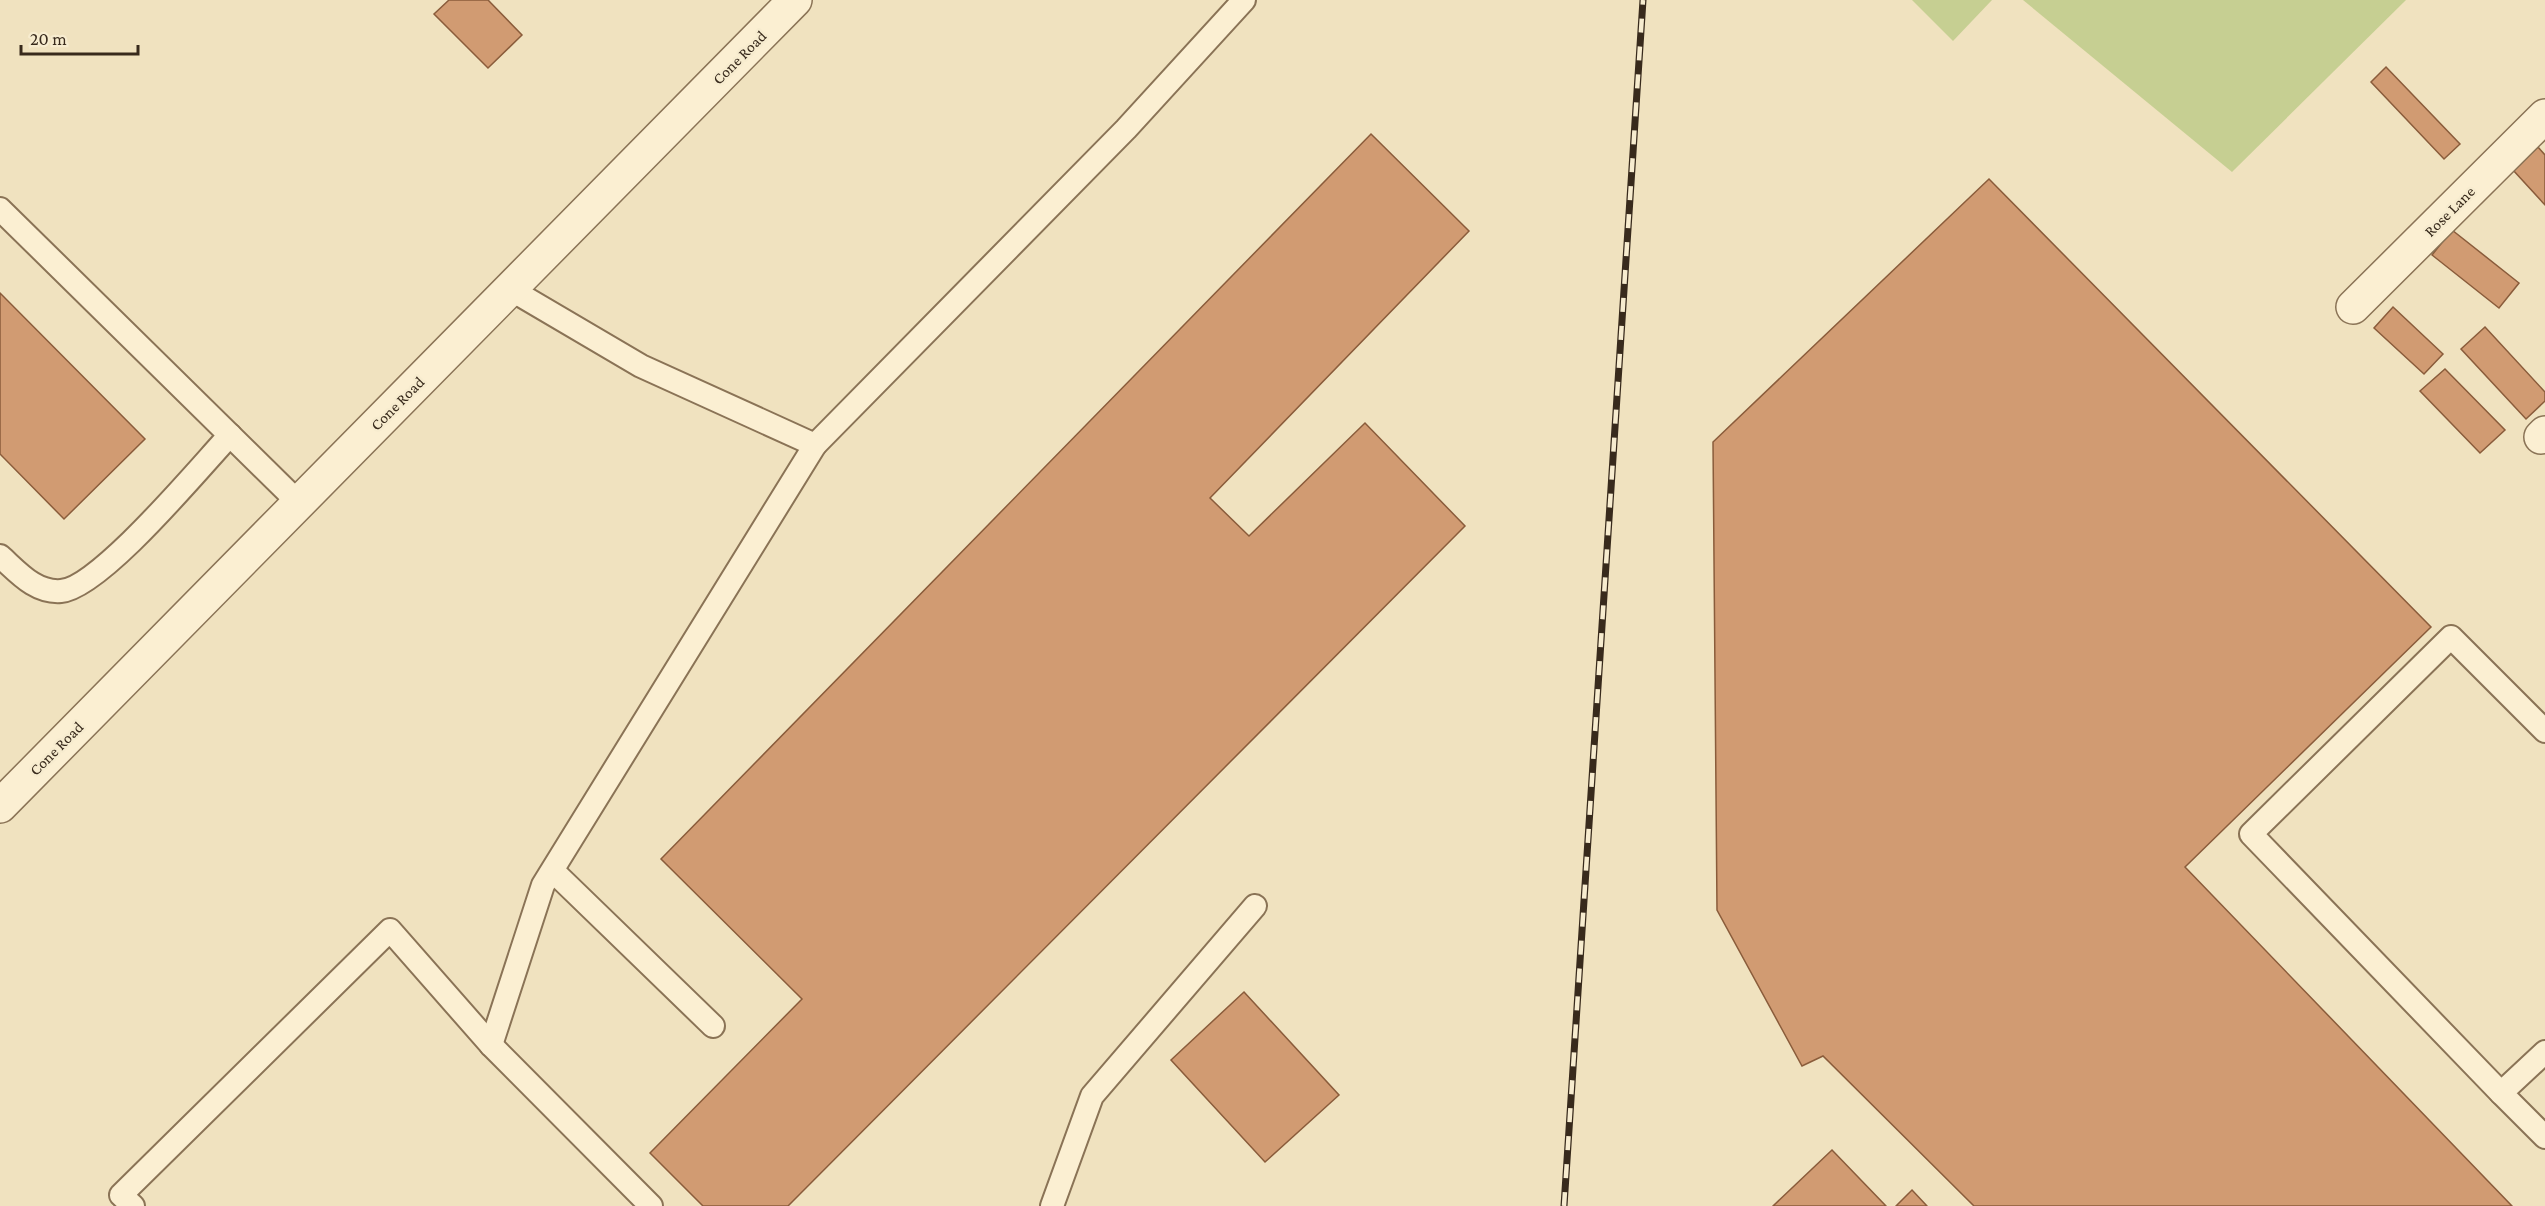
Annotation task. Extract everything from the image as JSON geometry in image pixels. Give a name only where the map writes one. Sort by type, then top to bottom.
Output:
[{"type":"street","name":"Cone Road","points":[[0,806],[795,0]]},
{"type":"street","name":"Rose Lane","points":[[2353,307],[2545,116]]},
{"type":"lane","points":[[491,1046],[543,885],[815,445],[1126,129],[1244,0]]},
{"type":"lane","points":[[0,209],[299,502]]},
{"type":"lane","points":[[510,289],[641,366],[815,445]]},
{"type":"lane","points":[[0,556],[34,586],[61,591],[86,581],[111,563],[230,435]]},
{"type":"lane","points":[[2545,730],[2451,637],[2251,834],[2545,1137]]},
{"type":"lane","points":[[553,871],[712,1026]]},
{"type":"lane","points":[[1052,1206],[1092,1096],[1255,906]]},
{"type":"lane","points":[[133,1206],[121,1195],[390,930],[491,1046],[651,1206]]},
{"type":"lane","points":[[2501,1094],[2545,1052]]},
{"type":"green space","points":[[1912,0],[1992,0],[1953,41]]},
{"type":"green space","points":[[2023,0],[2406,0],[2232,172]]},
{"type":"building","points":[[449,0],[488,0],[522,35],[488,68],[434,14]]},
{"type":"building","points":[[2386,67],[2460,144],[2444,159],[2371,82]]},
{"type":"building","points":[[1371,134],[1469,231],[1210,498],[1249,536],[1365,423],[1465,526],[788,1206],[703,1206],[650,1153],[802,999],[661,859]]},
{"type":"building","points":[[2538,147],[2545,155],[2545,205],[2513,170]]},
{"type":"building","points":[[1989,179],[2431,627],[2185,867],[2512,1206],[1974,1206],[1823,1056],[1802,1066],[1717,910],[1713,442]]},
{"type":"building","points":[[2452,230],[2519,283],[2499,308],[2432,255]]},
{"type":"building","points":[[0,293],[145,439],[64,519],[0,454]]},
{"type":"building","points":[[2393,307],[2443,354],[2424,374],[2374,328]]},
{"type":"building","points":[[2485,327],[2545,392],[2545,401],[2526,419],[2461,349]]},
{"type":"building","points":[[2445,369],[2505,430],[2480,453],[2420,391]]},
{"type":"building","points":[[1244,992],[1339,1095],[1265,1162],[1171,1060]]},
{"type":"building","points":[[1832,1150],[1886,1206],[1773,1206]]},
{"type":"building","points":[[1912,1190],[1927,1206],[1896,1206]]},
{"type":"railway","points":[[1564,1206],[1643,0]]}]
